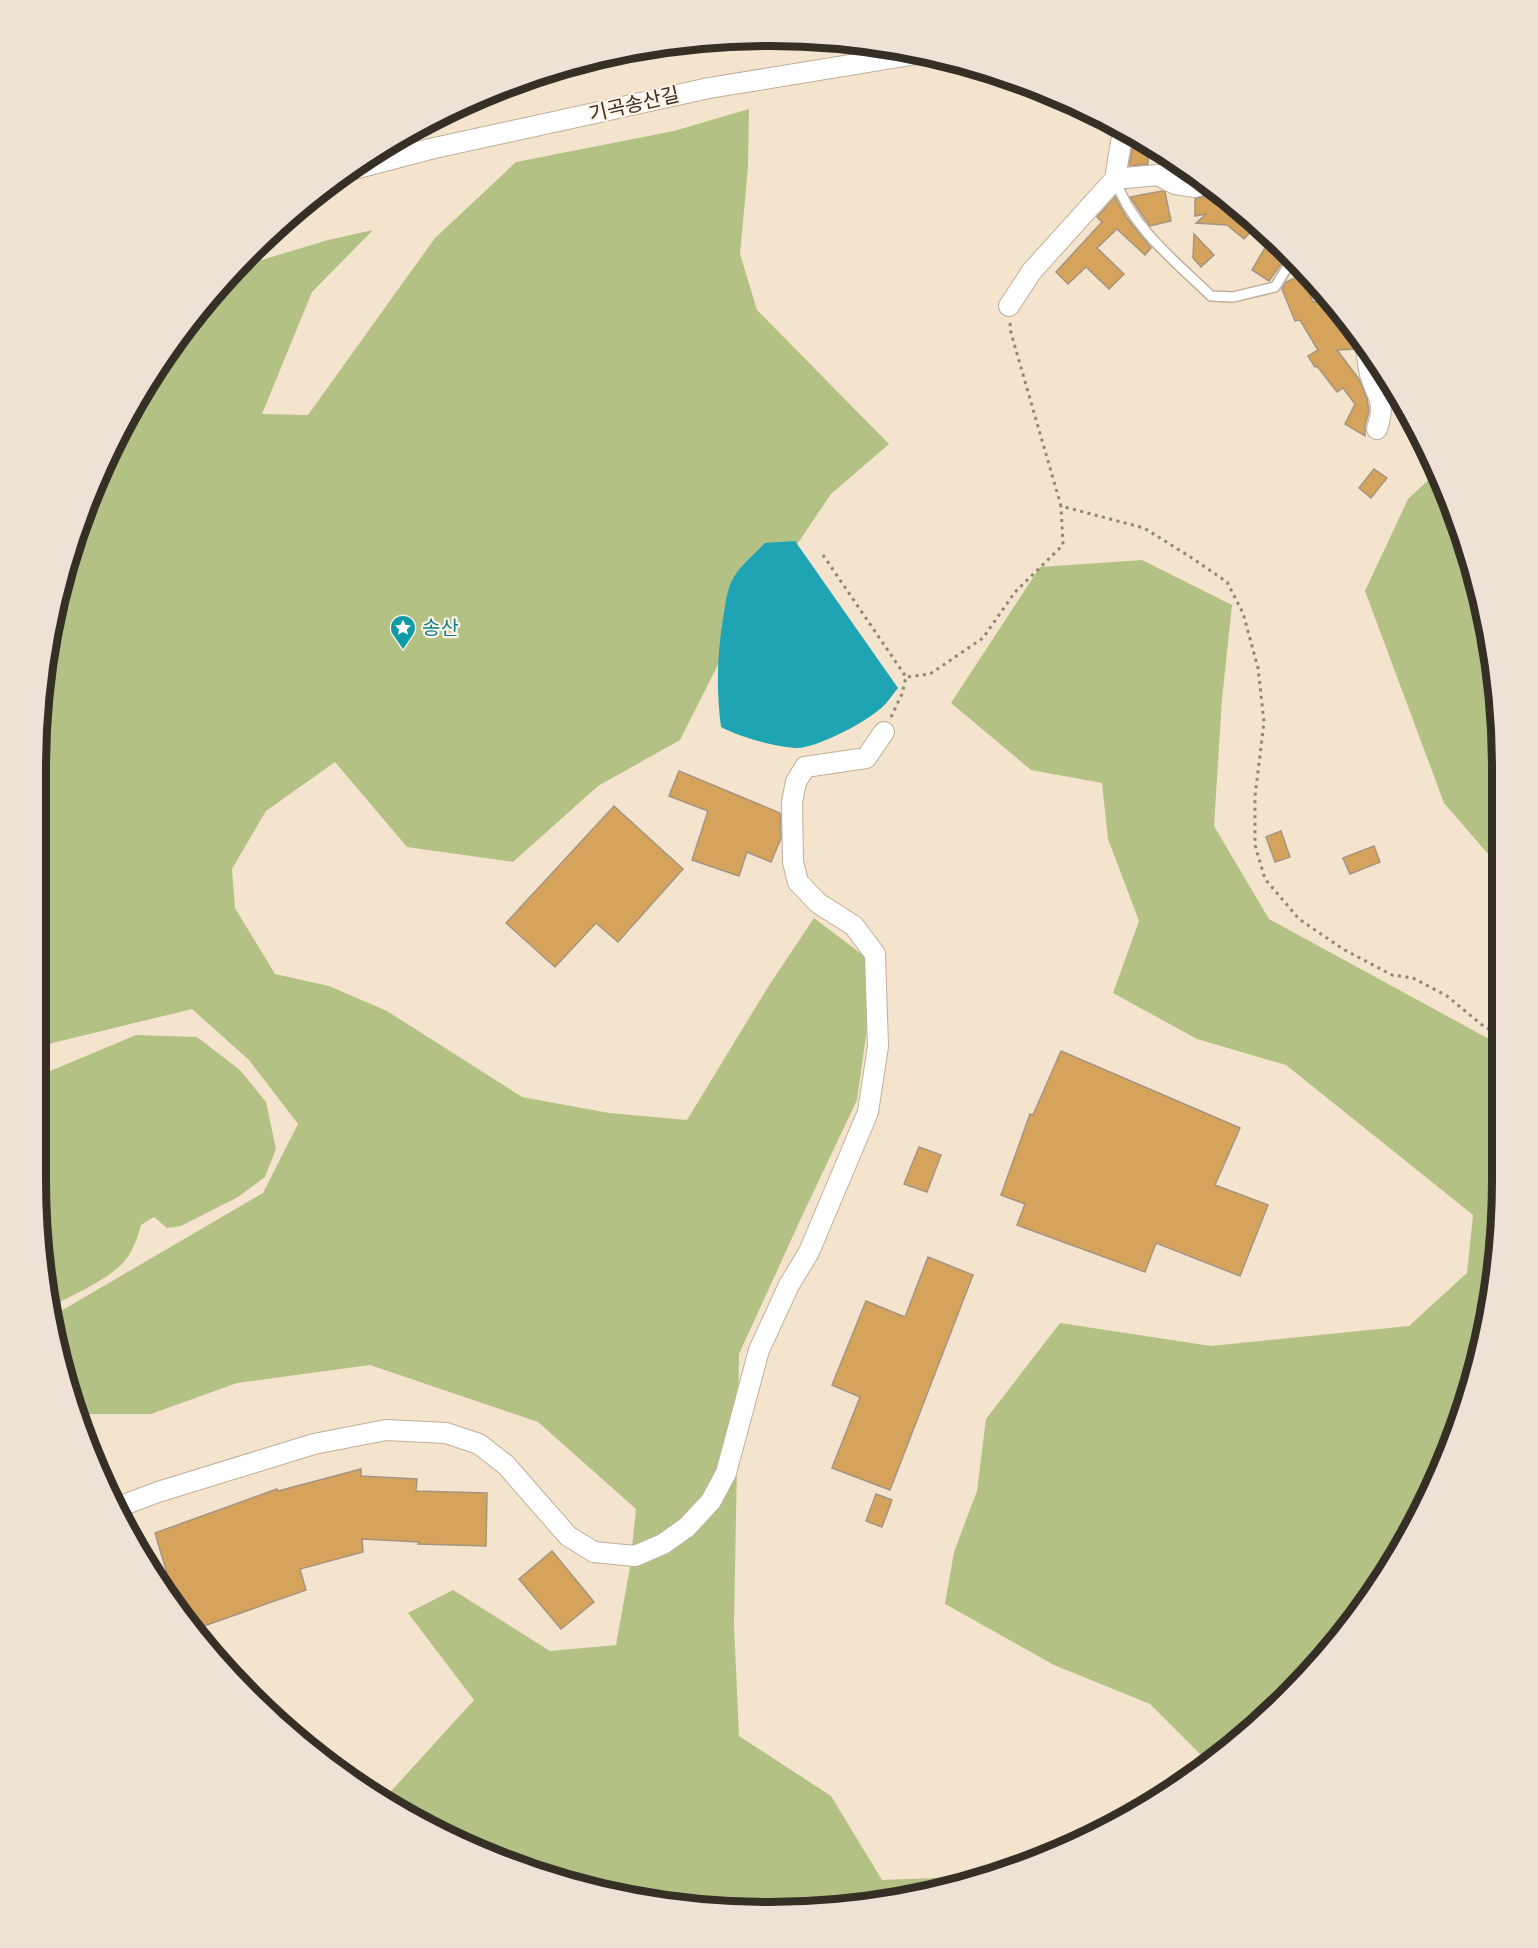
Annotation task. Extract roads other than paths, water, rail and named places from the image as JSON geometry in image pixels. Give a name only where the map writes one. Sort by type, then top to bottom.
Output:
[{"type":"street","name":"기곡송산길","points":[[375,164],[709,88],[894,58]]},
{"type":"street","points":[[1009,306],[1032,271],[1115,180],[1122,139]]},
{"type":"street","points":[[1115,180],[1158,175],[1175,184],[1196,187]]},
{"type":"street","points":[[1369,366],[1381,400],[1382,413],[1377,429]]},
{"type":"street","points":[[124,1505],[158,1492],[315,1444],[386,1430],[446,1432],[479,1444],[506,1465],[568,1536],[594,1552],[635,1556],[663,1544],[687,1527],[711,1501],[726,1473],[759,1350],[789,1285],[809,1252],[868,1112],[878,1046],[875,954],[855,926],[818,903],[798,882],[793,862],[792,802],[796,782],[805,767],[866,758],[884,732]]},
{"type":"lane","points":[[1115,180],[1121,196],[1136,219],[1212,296],[1233,297],[1275,287],[1288,266]]},
{"type":"water","points":[[795,541],[898,688],[883,707],[864,721],[827,740],[796,748],[758,741],[721,727],[718,698],[722,627],[727,595],[732,581],[740,568],[765,543]]},
{"type":"place","name":"송산","points":[[403,651]]}]
